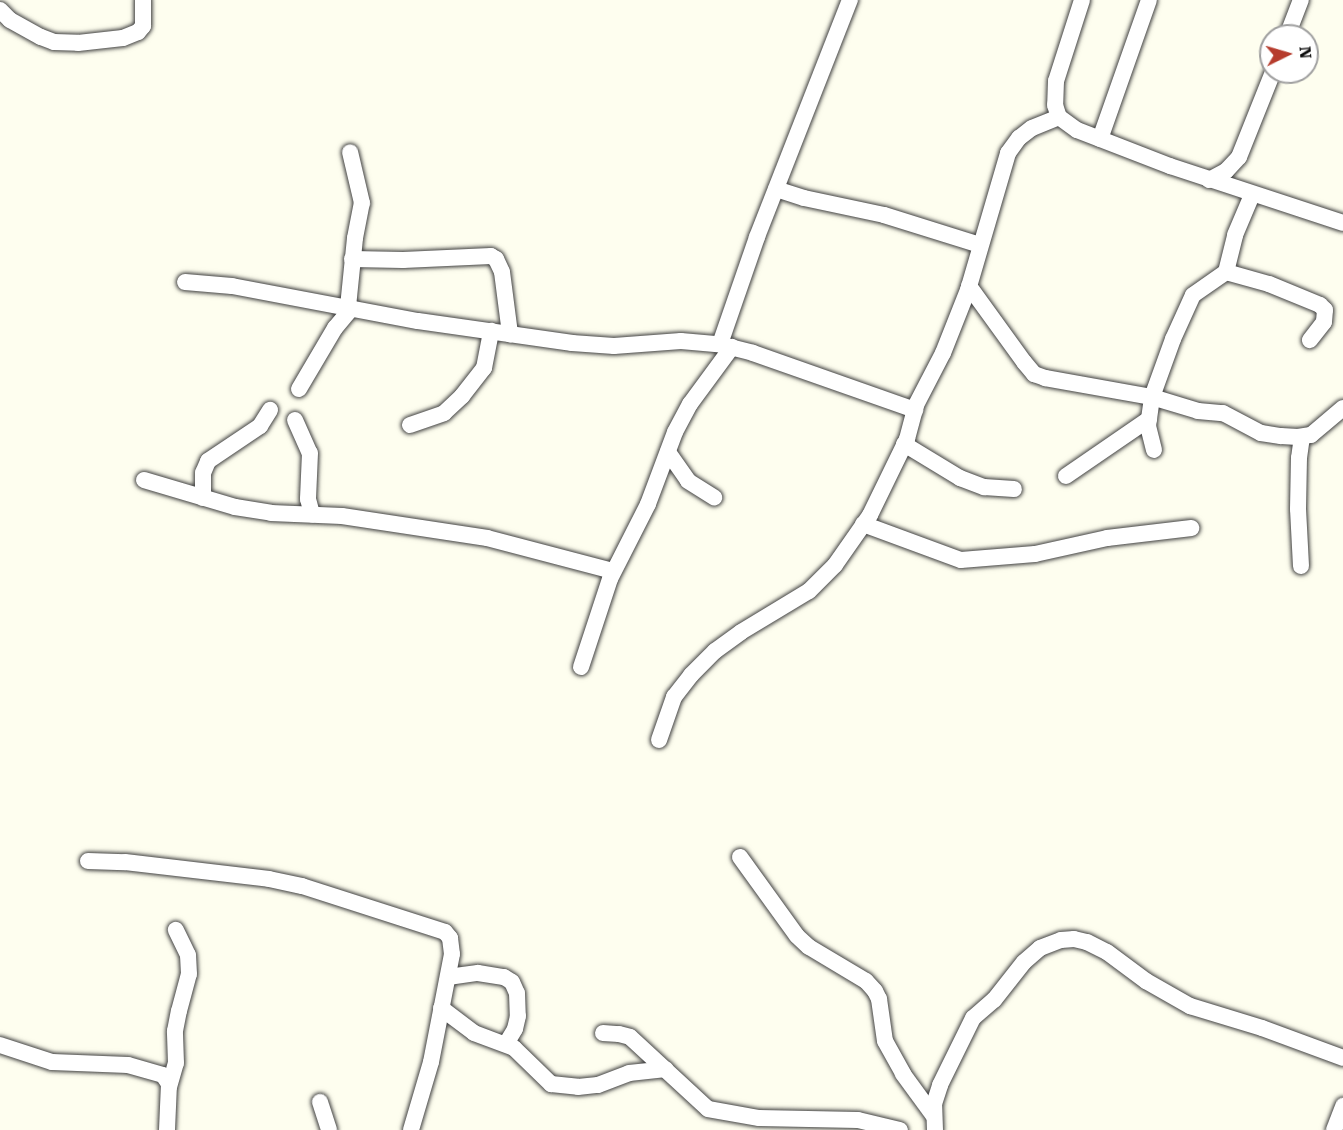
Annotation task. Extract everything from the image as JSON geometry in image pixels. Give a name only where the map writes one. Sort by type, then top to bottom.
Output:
[{"type":"street","points":[[0,10],[10,20],[41,37],[54,42],[78,43],[123,38],[138,32],[142,26],[142,0]]},
{"type":"street","points":[[582,667],[614,571],[648,504],[690,404],[726,346],[741,280],[850,0]]},
{"type":"street","points":[[1082,0],[1056,81],[1055,105],[1059,117],[1077,130],[1209,180],[1343,223]]},
{"type":"street","points":[[1100,139],[1149,0]]},
{"type":"street","points":[[1293,24],[1303,3]]},
{"type":"street","points":[[1209,180],[1226,171],[1239,157],[1268,84]]},
{"type":"street","points":[[659,740],[674,697],[691,675],[741,632],[809,591],[835,565],[863,524],[904,444],[915,410],[943,353],[969,286],[1008,153],[1032,128],[1059,117]]},
{"type":"street","points":[[299,389],[350,307],[352,259],[362,203],[350,152]]},
{"type":"street","points":[[776,189],[804,198],[884,215],[980,245]]},
{"type":"street","points":[[1154,450],[1149,436],[1152,398],[1188,303],[1193,295],[1226,272],[1234,235],[1252,195]]},
{"type":"street","points":[[352,259],[403,261],[491,256],[496,259],[502,272],[510,334]]},
{"type":"street","points":[[1226,272],[1269,284],[1320,305],[1325,310],[1324,321],[1310,340]]},
{"type":"street","points":[[185,282],[232,286],[572,344],[614,346],[681,341],[726,346],[915,410]]},
{"type":"street","points":[[969,286],[994,323],[1034,374],[1064,383],[1152,398],[1198,411],[1223,414],[1261,433],[1302,437],[1311,435],[1343,408]]},
{"type":"street","points":[[410,425],[444,413],[462,396],[484,368],[491,331]]},
{"type":"street","points":[[203,498],[203,473],[208,461],[260,426],[270,410]]},
{"type":"street","points":[[1066,476],[1149,419]]},
{"type":"street","points":[[295,420],[310,453],[308,499],[312,514]]},
{"type":"street","points":[[1301,566],[1298,509],[1302,437]]},
{"type":"street","points":[[904,444],[960,478],[984,487],[1014,489]]},
{"type":"street","points":[[668,452],[688,481],[714,497]]},
{"type":"street","points":[[144,480],[203,498],[271,513],[353,518],[487,538],[614,571]]},
{"type":"street","points":[[863,524],[961,560],[1035,554],[1107,538],[1191,528]]},
{"type":"street","points":[[740,857],[797,936],[808,947],[866,981],[875,992],[879,999],[885,1041],[934,1123]]},
{"type":"street","points":[[88,861],[125,862],[269,879],[303,886],[409,918],[445,932],[450,938],[452,954],[427,1080],[411,1130]]},
{"type":"street","points":[[167,1130],[169,1087],[176,1063],[178,1011],[189,974],[188,955],[176,930]]},
{"type":"street","points":[[934,1123],[940,1085],[973,1018],[994,1000],[1024,962],[1040,948],[1061,940],[1074,939],[1087,942],[1107,952],[1146,981],[1190,1005],[1263,1028],[1343,1058]]},
{"type":"street","points":[[448,977],[478,973],[504,977],[512,982],[517,993],[518,1016],[515,1029],[506,1044]]},
{"type":"street","points":[[441,1008],[474,1033],[506,1044],[551,1084],[562,1087],[598,1085],[629,1073],[666,1069]]},
{"type":"street","points":[[603,1033],[619,1034],[630,1038],[708,1109],[759,1118],[858,1120],[900,1130]]},
{"type":"street","points":[[0,1045],[52,1062],[128,1065],[150,1070],[167,1079],[169,1087]]},
{"type":"street","points":[[320,1102],[329,1130]]},
{"type":"street","points":[[1334,1130],[1343,1106]]}]
